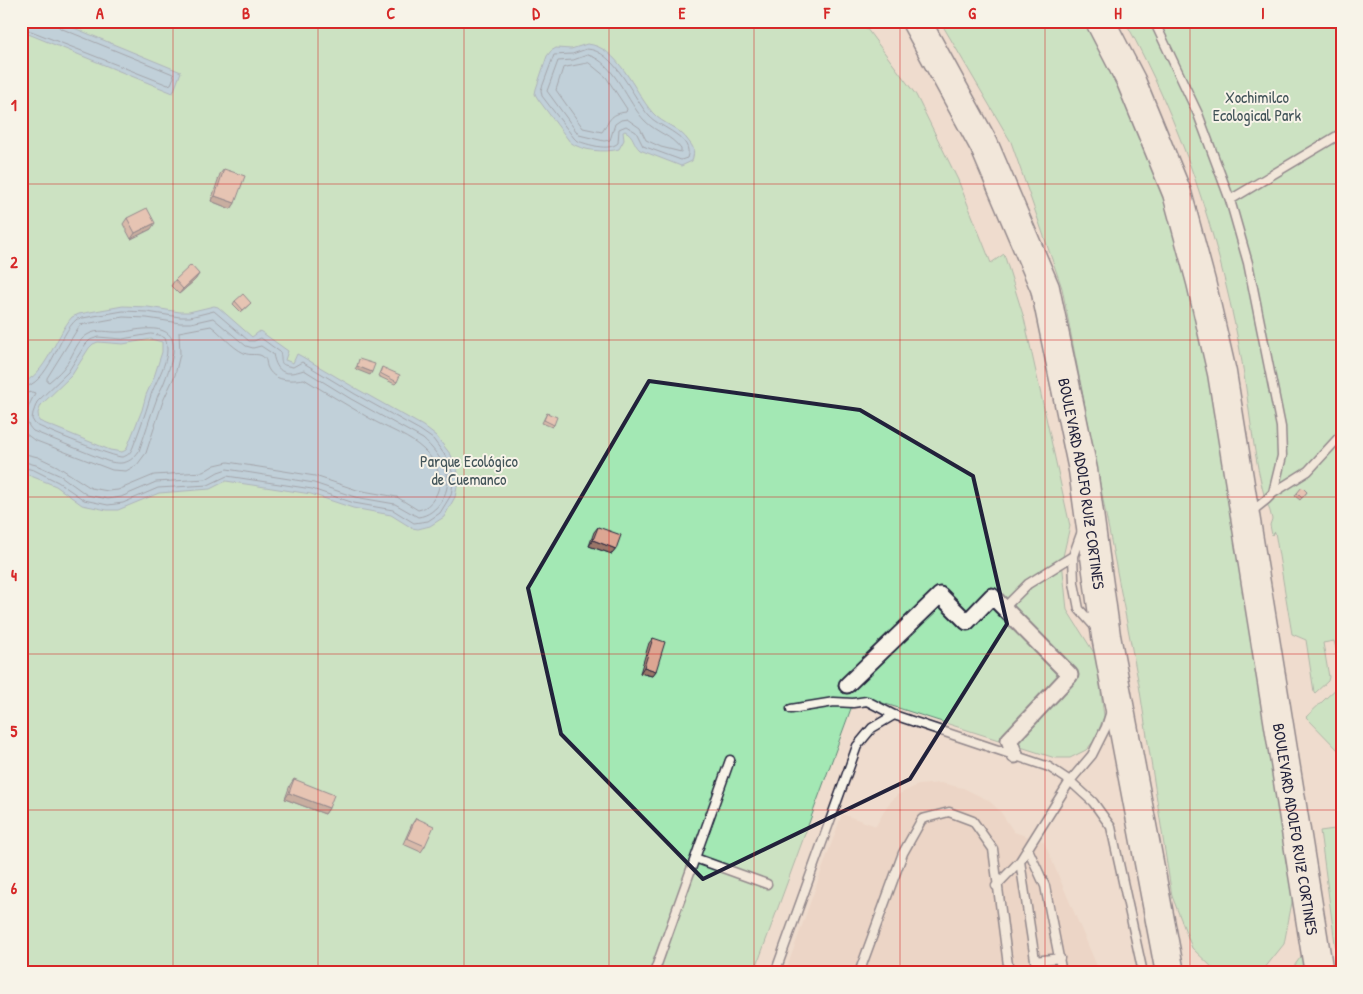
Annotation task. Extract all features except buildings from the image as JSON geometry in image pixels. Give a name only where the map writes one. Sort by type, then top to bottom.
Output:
[{"type":"highway","name":"BOULEVARD ADOLFO RUIZ CORTINES","points":[[916,21],[984,145],[1045,288],[1083,470],[1106,636],[1170,973]]},
{"type":"highway","name":"BOULEVARD ADOLFO RUIZ CORTINES","points":[[1100,21],[1131,81],[1177,194],[1202,282],[1222,373],[1319,973]]},
{"type":"street","points":[[847,685],[940,595],[967,622],[992,596],[1070,675],[1009,740],[1015,755]]},
{"type":"lane","points":[[1154,21],[1198,114],[1230,200],[1248,263],[1282,427],[1282,456],[1273,493]]},
{"type":"lane","points":[[1230,200],[1342,133]]},
{"type":"lane","points":[[1245,516],[1273,493],[1308,471],[1342,434]]},
{"type":"lane","points":[[1088,512],[1073,556],[1074,582],[1079,609],[1106,636]]},
{"type":"lane","points":[[1004,608],[1028,584],[1073,556]]},
{"type":"lane","points":[[996,886],[1020,861],[1070,781],[1092,755],[1106,727],[1116,691]]},
{"type":"lane","points":[[791,709],[834,702],[867,702],[894,714],[1049,767],[1070,781],[1093,802],[1111,827],[1143,973]]},
{"type":"lane","points":[[775,973],[857,746],[872,728],[894,714]]},
{"type":"lane","points":[[654,973],[730,760]]},
{"type":"lane","points":[[859,973],[903,853],[922,818],[949,812],[973,821],[993,849],[996,886],[1009,973]]},
{"type":"lane","points":[[1028,849],[1045,886],[1062,973]]},
{"type":"lane","points":[[695,858],[767,884]]},
{"type":"lane","points":[[1020,861],[1037,973]]},
{"type":"lane","points":[[1035,961],[1060,958]]},
{"type":"highlighted area","points":[[649,381],[860,410],[973,476],[1007,624],[910,779],[703,879],[561,734],[528,588]]},
{"type":"shaded area","points":[[941,783],[963,788],[988,800],[1000,811],[1014,832],[1044,842],[1100,973],[785,973],[842,814],[876,826],[887,806],[897,795],[918,785]]},
{"type":"green space","name":"Parque Ecológico de Cuemanco","points":[[21,21],[861,21],[916,95],[958,180],[991,263],[1004,254],[1024,318],[1070,526],[1062,561],[1067,610],[1096,656],[1104,716],[1095,740],[1086,750],[1070,758],[1055,758],[867,698],[853,703],[754,973],[21,973]]},
{"type":"green space","points":[[940,21],[1095,21],[1175,202],[1215,381],[1298,871],[1284,944],[1264,969],[1254,973],[1216,971],[1192,948],[1172,896],[1139,685],[1062,288],[1011,142]]},
{"type":"green space","name":"Xochimilco Ecological Park","points":[[1125,21],[1342,21],[1342,670],[1334,641],[1323,643],[1329,677],[1328,681],[1315,693],[1306,640],[1292,634],[1275,532],[1272,535],[1270,525],[1272,519],[1258,469],[1239,345],[1220,261],[1195,178],[1180,138],[1145,59]]},
{"type":"green space","points":[[1342,683],[1342,754],[1306,717]]},
{"type":"green space","points":[[1342,828],[1342,973],[1339,973],[1320,831]]},
{"type":"green space","points":[[1305,951],[1318,973],[1289,973]]},
{"type":"water","points":[[21,21],[57,21],[181,72],[173,93],[21,31]]},
{"type":"water","points":[[587,44],[598,47],[608,53],[624,71],[652,112],[685,137],[692,145],[694,154],[692,161],[681,166],[640,150],[625,131],[623,132],[624,140],[619,149],[614,150],[587,149],[570,142],[535,94],[547,56],[551,51],[556,48],[571,49]]},
{"type":"water","points":[[123,306],[148,307],[180,312],[189,312],[214,306],[218,307],[252,337],[260,331],[288,351],[285,360],[293,363],[297,354],[301,356],[423,426],[436,436],[451,455],[457,469],[459,477],[455,497],[444,517],[430,526],[418,529],[412,528],[391,515],[353,508],[311,494],[226,481],[210,489],[159,493],[118,510],[107,510],[82,505],[56,486],[21,472],[21,383],[30,379],[44,364],[66,325],[72,317]],"holes":[[[151,339],[162,342],[162,352],[154,377],[126,450],[122,452],[110,450],[39,421],[38,413],[41,405],[72,375],[93,344],[98,342],[123,344]]]}]
